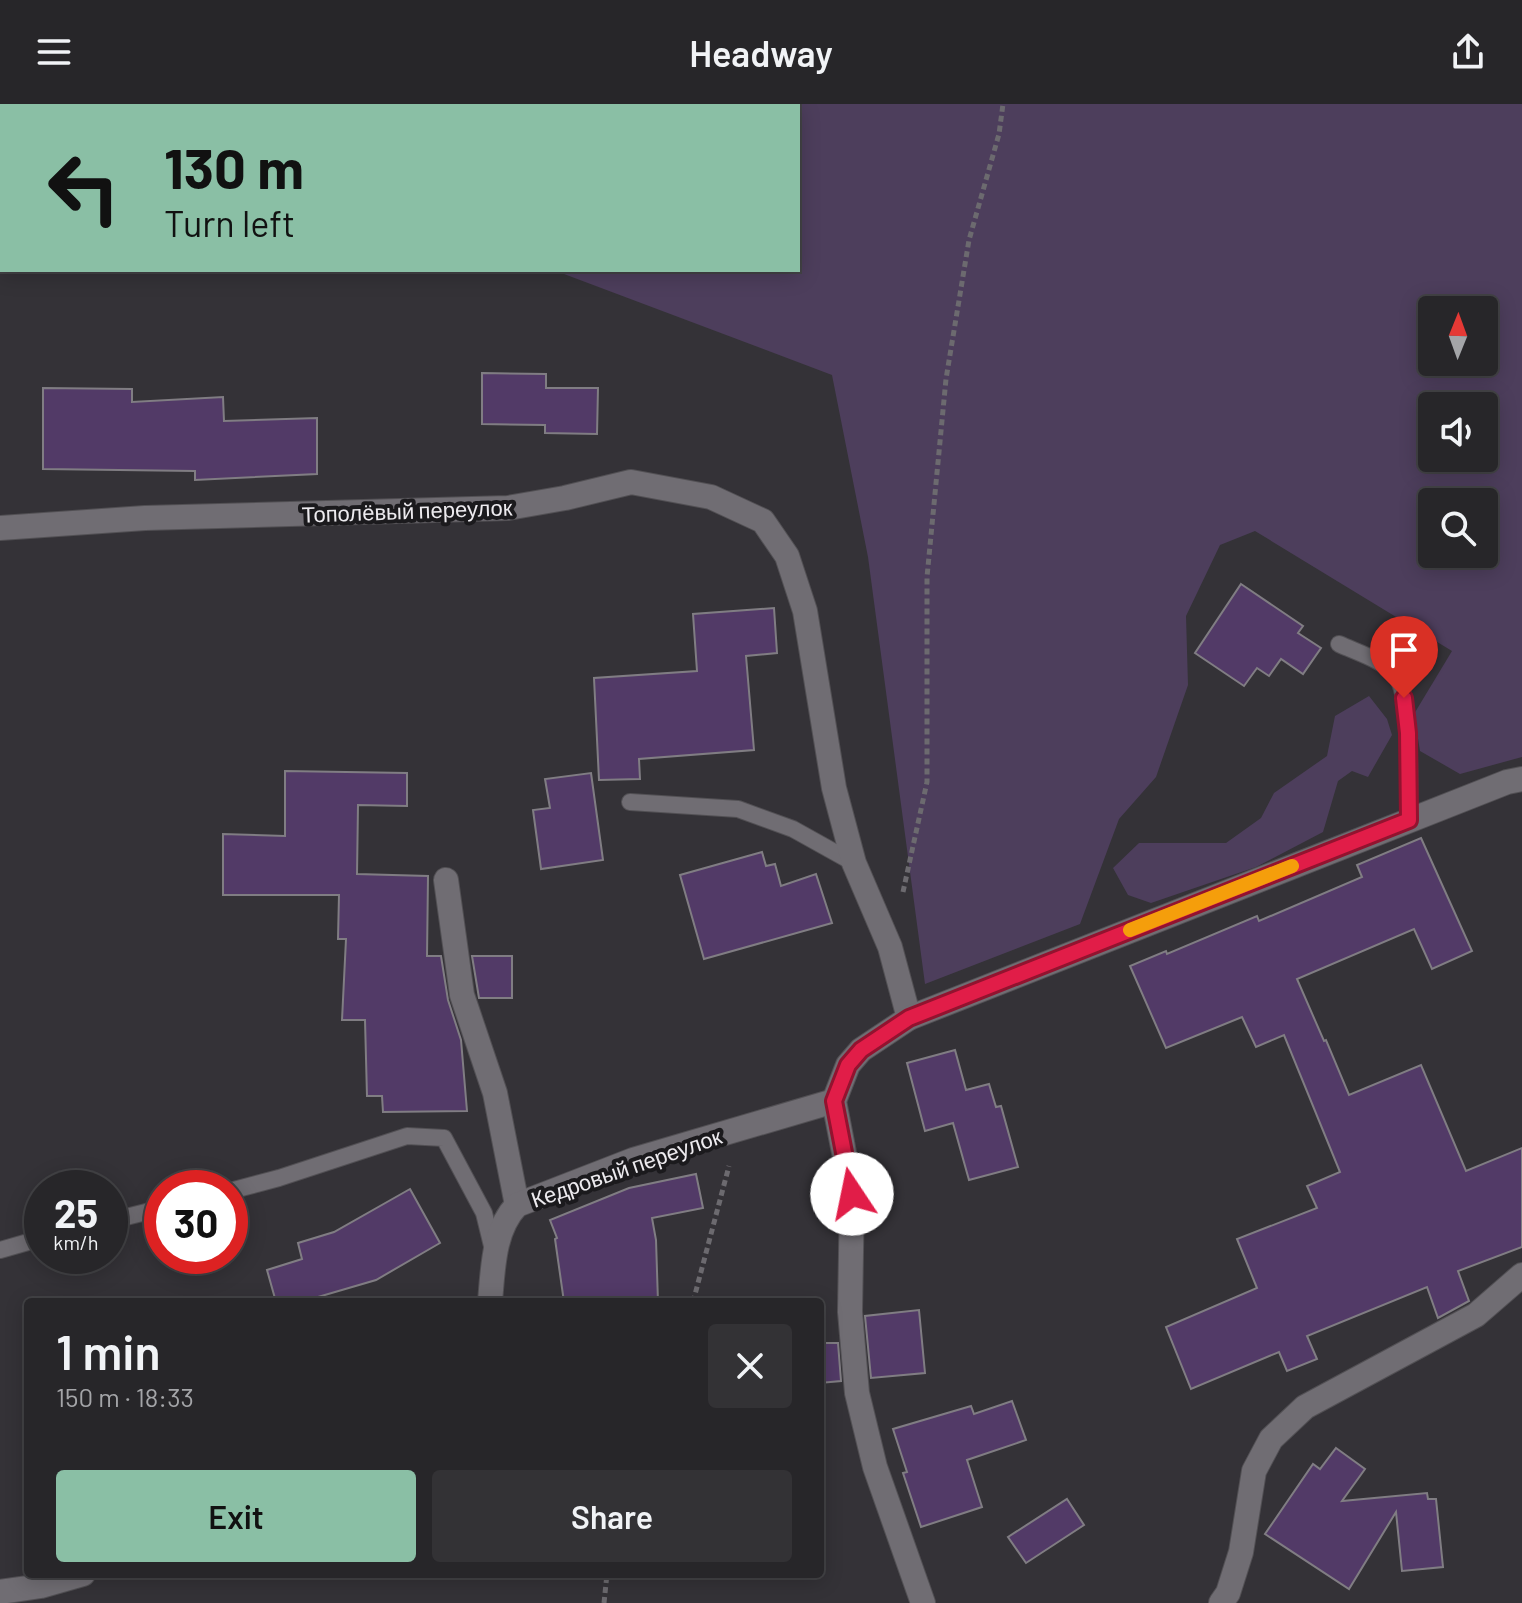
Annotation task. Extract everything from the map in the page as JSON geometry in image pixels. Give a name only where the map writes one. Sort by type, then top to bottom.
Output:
[{"type":"street","name":"Тополёвый переулок","points":[[0,528],[145,518],[508,508],[631,482],[711,497],[763,521],[787,556],[805,611],[834,788],[854,863],[890,947],[909,1018]]},
{"type":"street","points":[[923,1603],[875,1467],[857,1393],[850,1312],[852,1194],[834,1101],[848,1065],[861,1050],[909,1018],[1409,820],[1522,779]]},
{"type":"street","points":[[446,880],[462,995],[495,1093],[517,1205]]},
{"type":"street","name":"Кедровый переулок","points":[[490,1298],[494,1255],[506,1216],[517,1205],[633,1160],[834,1101]]},
{"type":"street","points":[[1221,1603],[1228,1593],[1241,1552],[1254,1471],[1271,1439],[1305,1407],[1476,1315],[1522,1275]]},
{"type":"street","points":[[0,1592],[69,1578]]},
{"type":"lane","points":[[1339,644],[1380,663],[1395,675],[1404,698],[1409,820]]},
{"type":"lane","points":[[630,802],[738,809],[793,829],[854,863]]},
{"type":"lane","points":[[248,1186],[407,1136],[444,1138],[484,1213],[494,1255]]},
{"type":"lane","points":[[0,1250],[24,1243]]},
{"type":"path","points":[[890,947],[927,782],[927,577],[946,379],[969,240],[999,134],[1003,104]]},
{"type":"path","points":[[694,1298],[727,1169],[752,1123]]},
{"type":"path","points":[[604,1603],[607,1578]]},
{"type":"shaded area","points":[[800,104],[1522,104],[1522,757],[1460,774],[1420,751],[1414,714],[1452,651],[1255,531],[1220,545],[1186,616],[1188,685],[1156,777],[1119,819],[1080,924],[925,984],[868,557],[832,375],[564,274],[540,272],[800,272]]},
{"type":"shaded area","points":[[1369,696],[1387,719],[1392,735],[1368,777],[1352,771],[1338,781],[1323,832],[1256,867],[1151,903],[1128,895],[1113,868],[1139,843],[1226,843],[1261,818],[1274,793],[1327,756],[1335,716]]},
{"type":"building","points":[[482,373],[546,374],[546,388],[598,388],[597,434],[545,433],[545,425],[482,424]]},
{"type":"building","points":[[43,388],[132,389],[132,402],[223,397],[224,421],[317,418],[317,474],[195,480],[195,471],[43,469]]},
{"type":"building","points":[[1241,584],[1303,626],[1298,633],[1321,648],[1303,674],[1281,659],[1269,676],[1257,668],[1244,686],[1195,653]]},
{"type":"building","points":[[774,608],[777,653],[746,656],[754,750],[639,759],[640,779],[599,780],[594,678],[697,671],[693,614]]},
{"type":"building","points":[[285,771],[407,773],[407,806],[358,805],[357,874],[428,876],[427,956],[441,956],[448,1000],[461,1040],[467,1111],[383,1112],[382,1096],[367,1096],[365,1020],[342,1020],[346,939],[338,939],[339,895],[223,895],[223,834],[285,836]]},
{"type":"building","points":[[591,773],[603,860],[541,869],[533,810],[550,808],[545,779]]},
{"type":"building","points":[[1421,838],[1472,951],[1432,969],[1414,929],[1297,979],[1349,1095],[1421,1065],[1466,1171],[1522,1148],[1522,1247],[1458,1271],[1469,1301],[1438,1318],[1427,1287],[1307,1336],[1317,1359],[1287,1371],[1279,1352],[1191,1389],[1166,1327],[1257,1288],[1237,1239],[1317,1208],[1307,1186],[1340,1172],[1284,1035],[1256,1047],[1242,1017],[1166,1048],[1130,966],[1257,916],[1259,921],[1362,877],[1357,865]]},
{"type":"building","points":[[762,852],[766,866],[775,864],[781,886],[816,874],[832,923],[704,959],[680,875]]},
{"type":"building","points":[[472,956],[512,956],[512,998],[479,998]]},
{"type":"building","points":[[955,1050],[966,1090],[989,1084],[996,1107],[1001,1106],[1018,1167],[969,1180],[953,1123],[925,1131],[907,1063]]},
{"type":"building","points":[[696,1174],[703,1208],[652,1218],[658,1298],[563,1298],[557,1238],[550,1220],[629,1188]]},
{"type":"building","points":[[410,1189],[440,1243],[376,1280],[315,1298],[275,1298],[267,1270],[302,1259],[298,1243],[334,1232]]},
{"type":"building","points":[[919,1310],[925,1373],[871,1378],[865,1316]]},
{"type":"building","points":[[824,1343],[838,1343],[841,1381],[824,1383]]},
{"type":"building","points":[[1012,1401],[1026,1440],[967,1460],[982,1507],[921,1527],[903,1473],[907,1472],[893,1429],[971,1406],[974,1414]]},
{"type":"building","points":[[1336,1448],[1365,1469],[1342,1501],[1427,1493],[1428,1499],[1436,1499],[1443,1567],[1402,1571],[1396,1512],[1349,1589],[1265,1534],[1313,1464],[1320,1469]]},
{"type":"building","points":[[1067,1499],[1084,1525],[1026,1563],[1008,1537]]},
{"type":"slow traffic","points":[[1130,930],[1292,866]]},
{"type":"route","points":[[852,1194],[834,1101],[848,1065],[861,1050],[909,1018],[1409,820],[1408,733],[1404,698]]}]
